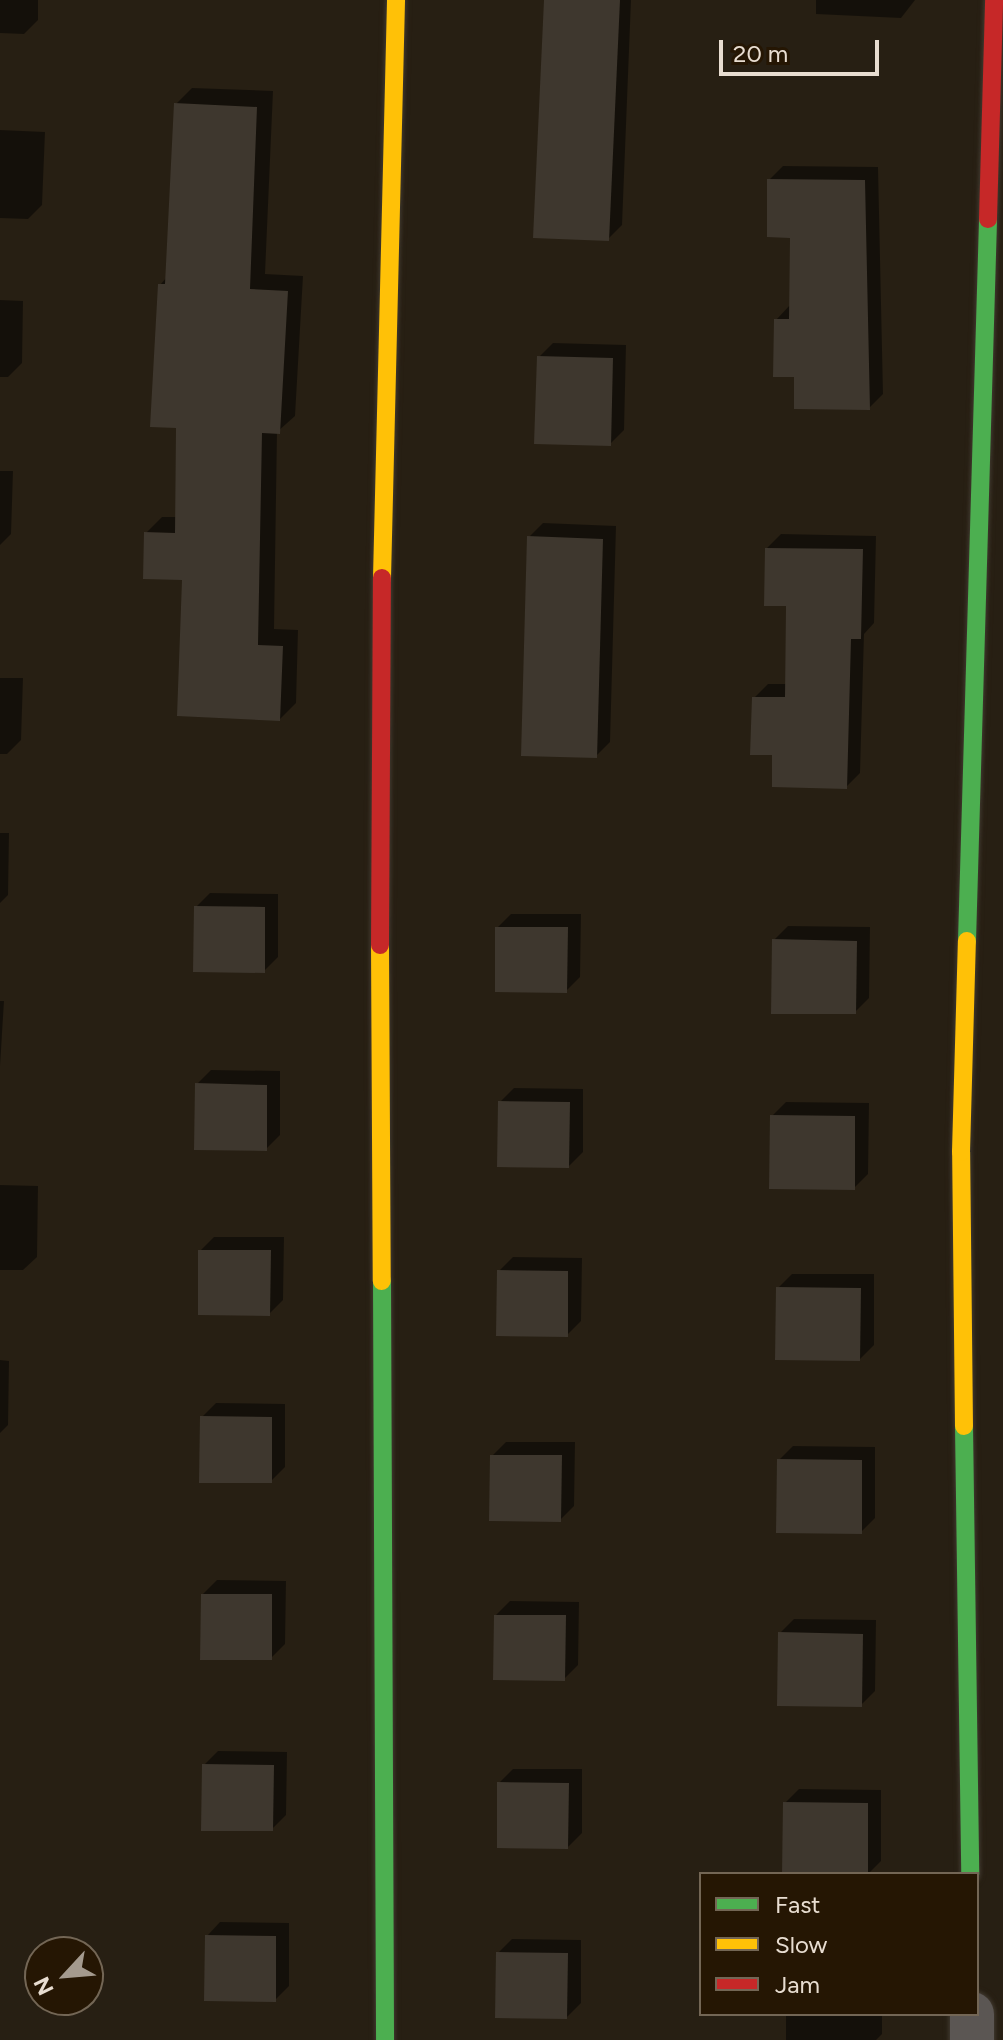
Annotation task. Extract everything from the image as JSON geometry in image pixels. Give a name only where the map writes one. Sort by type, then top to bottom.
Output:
[{"type":"street","points":[[385,2040],[379,726],[396,0]]},
{"type":"street","points":[[970,1872],[961,1152],[994,0]]},
{"type":"street","points":[[972,2016],[972,2040]]},
{"type":"building","points":[[544,0],[620,0],[609,241],[533,238]]},
{"type":"building","points":[[174,103],[257,107],[250,289],[288,291],[280,434],[262,433],[258,645],[283,646],[280,721],[177,716],[182,580],[143,579],[144,532],[175,533],[176,428],[150,427],[158,284],[165,284]]},
{"type":"building","points":[[767,179],[865,180],[870,410],[794,409],[794,377],[773,377],[774,319],[789,319],[790,238],[767,237]]},
{"type":"building","points":[[537,356],[613,358],[611,446],[534,444]]},
{"type":"building","points":[[527,536],[603,539],[597,758],[521,756]]},
{"type":"building","points":[[765,548],[863,549],[861,639],[851,639],[847,789],[772,787],[772,755],[750,755],[752,697],[785,697],[786,606],[764,606]]},
{"type":"building","points":[[194,906],[265,907],[265,973],[193,972]]},
{"type":"building","points":[[495,927],[568,927],[567,993],[495,992]]},
{"type":"building","points":[[772,939],[857,941],[856,1014],[771,1014]]},
{"type":"building","points":[[195,1083],[267,1085],[267,1151],[194,1150]]},
{"type":"building","points":[[498,1101],[570,1102],[569,1168],[497,1167]]},
{"type":"building","points":[[770,1115],[855,1116],[855,1190],[769,1189]]},
{"type":"building","points":[[198,1250],[271,1250],[270,1316],[198,1315]]},
{"type":"building","points":[[497,1270],[568,1271],[568,1337],[496,1336]]},
{"type":"building","points":[[776,1287],[861,1288],[860,1361],[775,1360]]},
{"type":"building","points":[[200,1416],[272,1417],[272,1483],[199,1483]]},
{"type":"building","points":[[490,1455],[562,1455],[561,1522],[489,1521]]},
{"type":"building","points":[[777,1459],[862,1460],[862,1534],[776,1533]]},
{"type":"building","points":[[201,1594],[272,1594],[272,1660],[200,1660]]},
{"type":"building","points":[[494,1615],[566,1615],[565,1681],[493,1680]]},
{"type":"building","points":[[778,1632],[863,1634],[862,1707],[777,1706]]},
{"type":"building","points":[[202,1764],[274,1765],[273,1831],[201,1831]]},
{"type":"building","points":[[497,1782],[569,1783],[568,1849],[497,1848]]},
{"type":"building","points":[[783,1802],[868,1803],[868,1872],[782,1872]]},
{"type":"building","points":[[205,1935],[276,1936],[276,2002],[204,2001]]},
{"type":"building","points":[[496,1952],[568,1953],[567,2019],[495,2018]]},
{"type":"traffic: fast","points":[[967,941],[988,219]]},
{"type":"traffic: fast","points":[[382,1281],[385,2040]]},
{"type":"traffic: fast","points":[[964,1426],[970,1872]]},
{"type":"traffic: slow","points":[[382,578],[396,0]]},
{"type":"traffic: slow","points":[[964,1426],[961,1152],[967,941]]},
{"type":"traffic: slow","points":[[380,945],[382,1281]]},
{"type":"traffic: jam","points":[[988,219],[994,0]]},
{"type":"traffic: jam","points":[[380,945],[382,578]]}]
